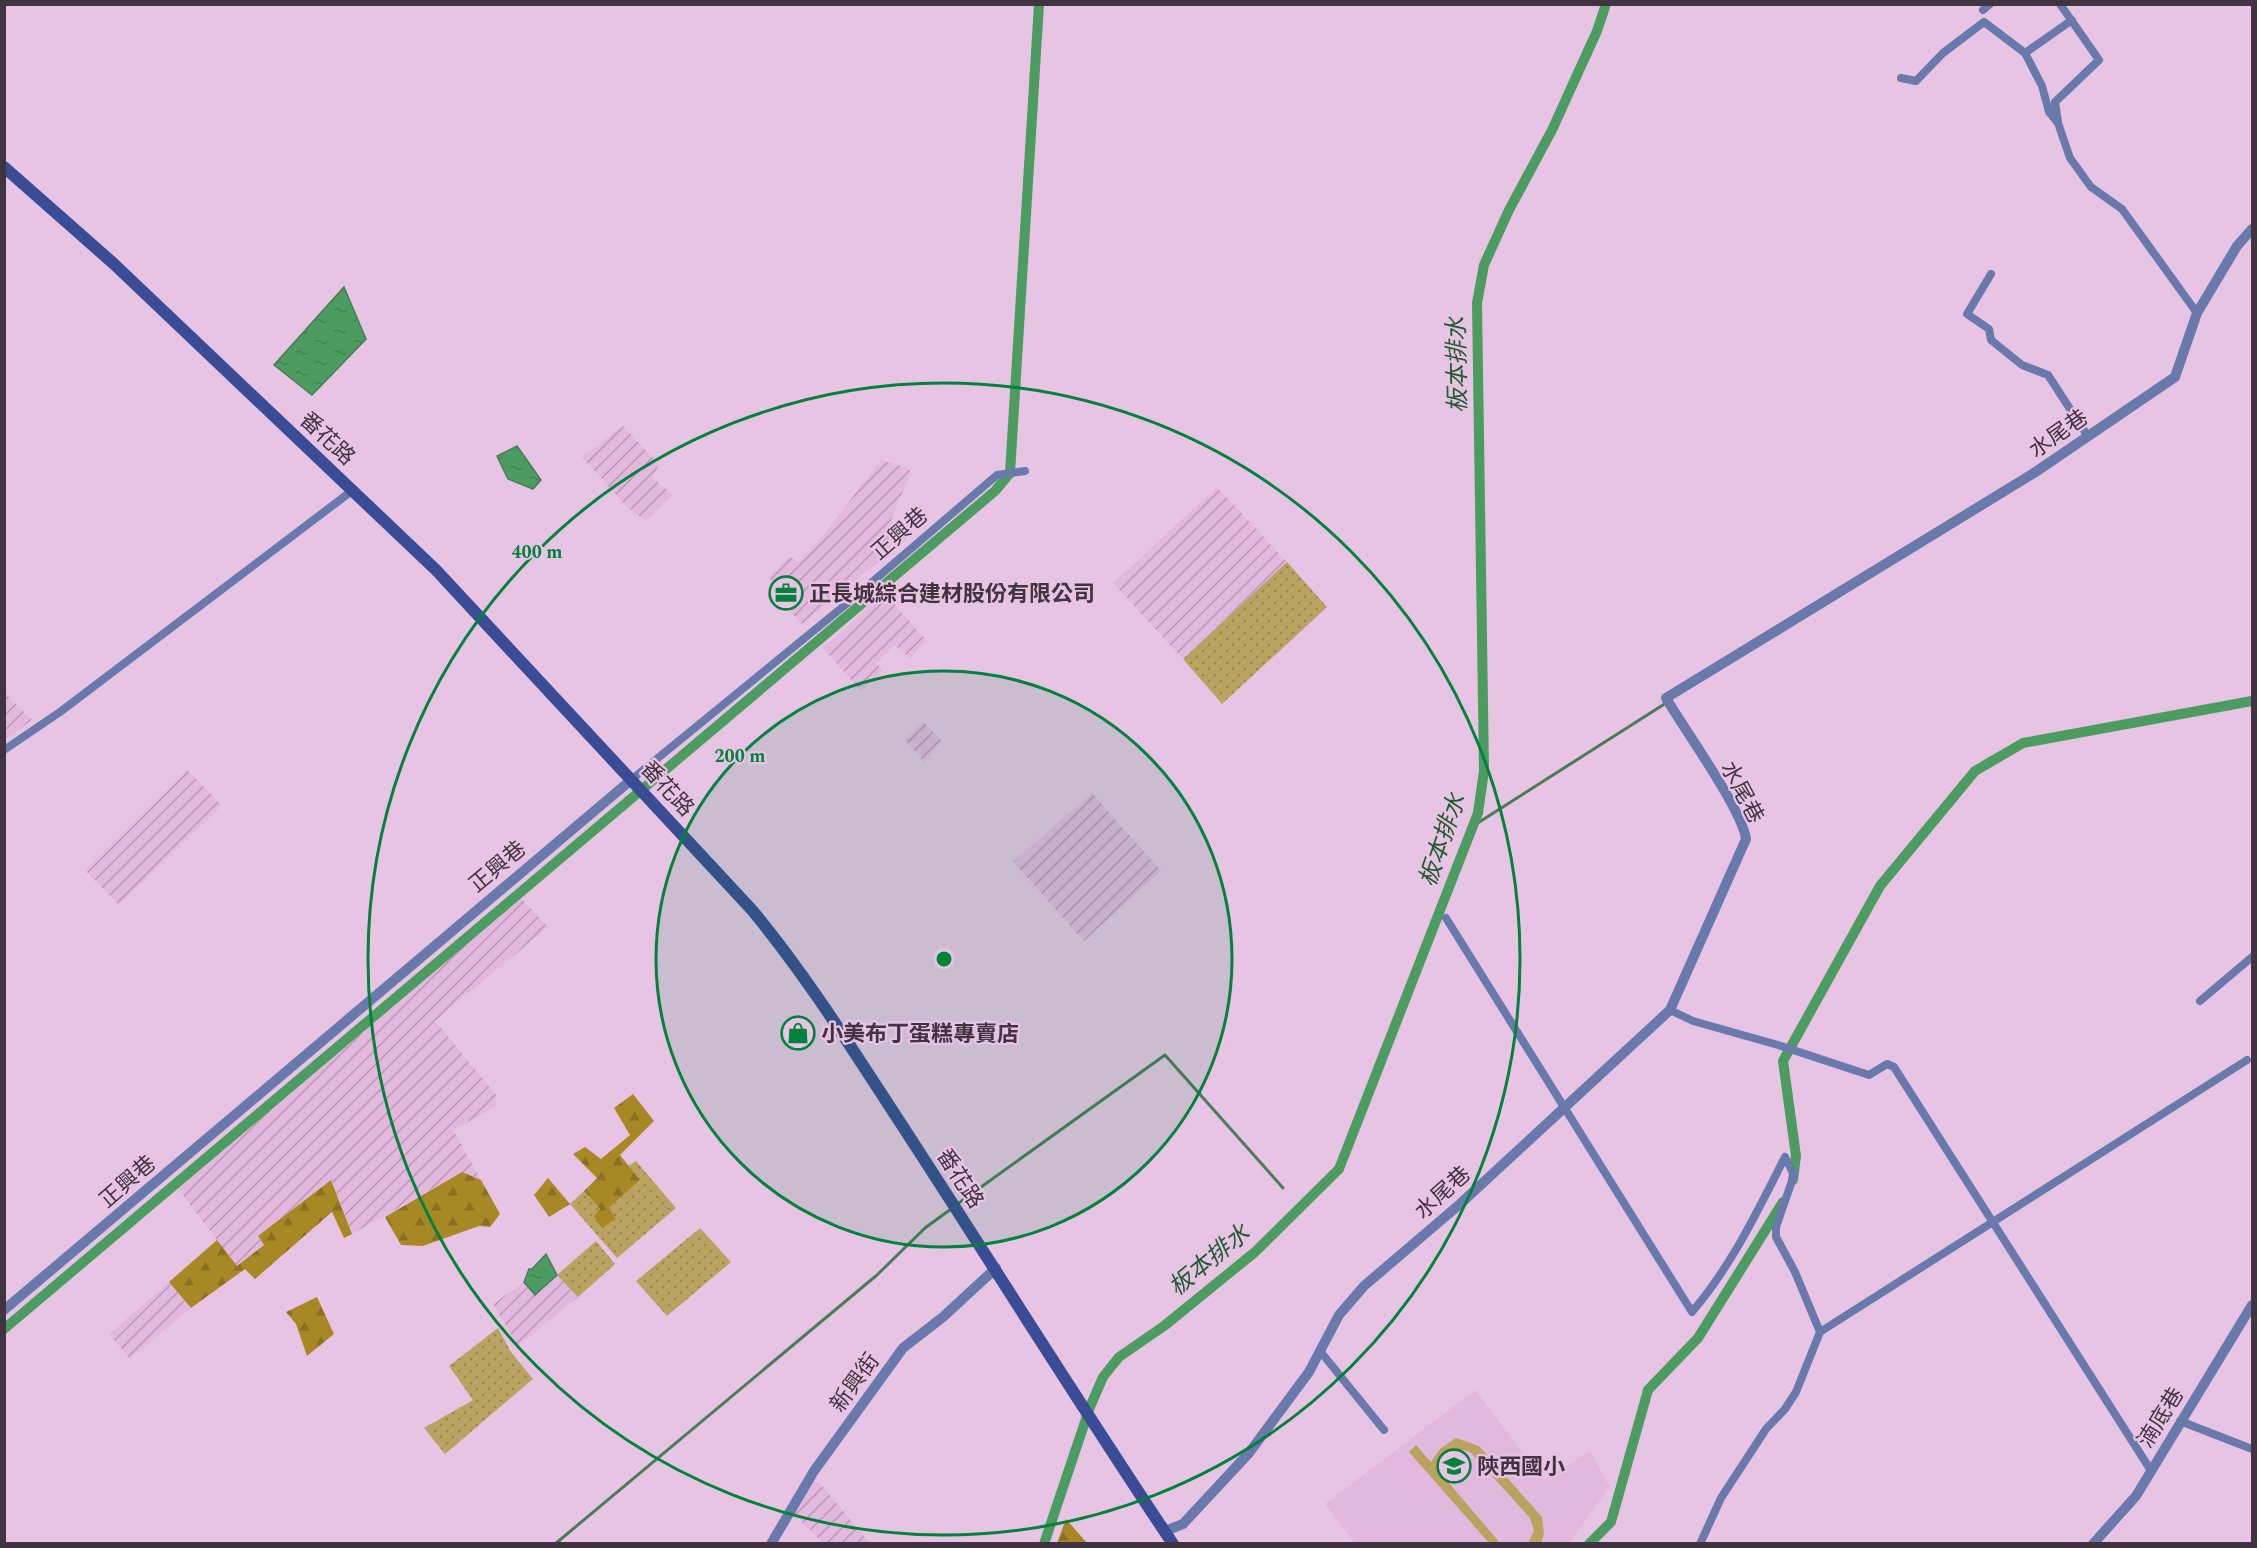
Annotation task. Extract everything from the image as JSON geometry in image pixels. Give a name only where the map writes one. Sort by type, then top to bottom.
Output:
[{"type":"main road","name":"番花路","points":[[4,167],[114,264],[436,570],[752,910],[795,963],[996,1268],[1103,1440],[1173,1544]]},
{"type":"street","points":[[2060,4],[2099,60],[2055,102],[2058,123],[2070,158],[2091,187],[2122,209],[2197,313]]},
{"type":"street","points":[[2025,53],[2072,20]]},
{"type":"street","points":[[1901,78],[1916,81],[1942,52],[1984,22],[2025,53],[2042,86],[2049,112],[2058,123]]},
{"type":"street","name":"水尾巷","points":[[1165,1531],[1183,1524],[1249,1453],[1308,1372],[1339,1315],[1364,1286],[1460,1204],[1670,1010],[1746,839],[1744,829],[1735,812],[1666,698],[2015,485],[2175,377],[2197,313],[2236,246],[2253,229]]},
{"type":"street","points":[[1991,274],[1967,314],[1989,329],[1991,340],[2022,365],[2048,375],[2087,435]]},
{"type":"street","name":"正興巷","points":[[4,1310],[631,780],[850,601],[997,475],[1025,471]]},
{"type":"street","points":[[4,750],[60,712],[353,490]]},
{"type":"street","points":[[1446,918],[1452,933],[1565,1107],[1692,1312],[1715,1284],[1740,1247],[1785,1157],[1794,1175],[1776,1227],[1776,1237],[1795,1272],[1820,1332]]},
{"type":"street","points":[[2200,1001],[2253,957]]},
{"type":"street","points":[[1670,1010],[1693,1021],[1778,1045],[1869,1075],[1887,1064],[1894,1067],[2150,1469]]},
{"type":"street","points":[[1700,1544],[1721,1498],[1766,1429],[1785,1410],[1796,1392],[1820,1332],[2247,1060]]},
{"type":"street","name":"新興街","points":[[771,1544],[814,1471],[903,1348],[943,1317],[996,1268]]},
{"type":"street","name":"湳底巷","points":[[2093,1544],[2136,1496],[2150,1469],[2253,1305]]},
{"type":"street","points":[[1320,1351],[1384,1430]]},
{"type":"street","points":[[2180,1421],[2253,1449]]},
{"type":"shaded area","points":[[623,426],[659,464],[653,478],[672,495],[646,521],[627,507],[582,457]]},
{"type":"shaded area","points":[[881,460],[906,467],[911,472],[891,520],[910,536],[802,624],[770,591],[776,586],[769,578],[790,556],[798,562],[814,547]]},
{"type":"shaded area","points":[[1217,487],[1287,562],[1183,659],[1113,583]]},
{"type":"shaded area","points":[[1287,562],[1327,607],[1222,704],[1183,659]]},
{"type":"shaded area","points":[[885,594],[926,640],[910,659],[895,645],[876,663],[883,670],[861,691],[823,648]]},
{"type":"shaded area","points":[[5,693],[32,720],[4,740]]},
{"type":"shaded area","points":[[923,722],[942,741],[924,762],[905,740]]},
{"type":"shaded area","points":[[187,770],[222,805],[119,905],[85,870]]},
{"type":"shaded area","points":[[1092,793],[1161,871],[1084,941],[1013,862]]},
{"type":"shaded area","points":[[518,895],[548,927],[435,1021],[497,1096],[495,1107],[453,1130],[481,1180],[462,1172],[352,1234],[332,1181],[258,1236],[264,1245],[237,1267],[173,1182],[344,1042],[364,1033],[378,1010]]},
{"type":"shaded area","points":[[636,1161],[676,1208],[617,1258],[570,1204],[584,1191],[600,1209],[609,1208],[640,1180],[628,1166]]},
{"type":"shaded area","points":[[700,1228],[731,1262],[667,1316],[636,1281]]},
{"type":"shaded area","points":[[596,1241],[615,1264],[578,1297],[557,1275]]},
{"type":"shaded area","points":[[557,1275],[578,1297],[518,1346],[493,1304],[524,1282],[535,1295]]},
{"type":"shaded area","points":[[169,1282],[191,1308],[130,1359],[109,1334]]},
{"type":"shaded area","points":[[498,1328],[511,1352],[533,1379],[445,1454],[424,1428],[473,1400],[449,1366]]},
{"type":"shaded area","name":"陝西國小","points":[[1475,1390],[1544,1480],[1590,1451],[1610,1487],[1569,1543],[1355,1543],[1325,1504]]},
{"type":"shaded area","points":[[1456,1438],[1479,1446],[1542,1517],[1544,1534],[1541,1543],[1528,1543],[1534,1531],[1530,1518],[1471,1453],[1458,1450],[1448,1454],[1442,1463],[1443,1476],[1500,1543],[1489,1543],[1409,1452],[1416,1445],[1431,1462],[1440,1449]]},
{"type":"shaded area","points":[[813,1482],[819,1482],[870,1543],[823,1543],[794,1514]]},
{"type":"green space","points":[[633,1094],[654,1121],[620,1155],[640,1180],[609,1208],[616,1219],[602,1228],[594,1216],[600,1209],[584,1191],[597,1178],[573,1154],[585,1147],[601,1159],[630,1135],[614,1108]]},
{"type":"green space","points":[[462,1172],[481,1180],[500,1214],[490,1227],[479,1226],[423,1246],[401,1245],[385,1217]]},
{"type":"green space","points":[[548,1178],[570,1204],[549,1217],[534,1195]]},
{"type":"green space","points":[[331,1180],[352,1234],[344,1238],[332,1212],[255,1279],[245,1269],[191,1308],[169,1282],[217,1240],[237,1266],[264,1245],[258,1236]]},
{"type":"green space","points":[[317,1297],[334,1334],[307,1356],[296,1324],[286,1312]]},
{"type":"green space","points":[[1066,1519],[1087,1543],[1057,1543]]},
{"type":"water","points":[[344,287],[366,339],[312,395],[274,365]]},
{"type":"water","points":[[517,446],[541,480],[533,489],[508,479],[497,456]]},
{"type":"water","points":[[546,1254],[557,1275],[535,1295],[524,1282],[529,1269],[532,1269]]},
{"type":"waterway","points":[[4,1329],[995,491],[1010,473],[1039,4]]},
{"type":"waterway","name":"板本排水","points":[[1044,1544],[1090,1407],[1103,1377],[1119,1357],[1164,1326],[1255,1252],[1339,1169],[1478,813],[1484,771],[1477,303],[1484,265],[1509,210],[1552,130],[1597,31],[1606,4]]},
{"type":"waterway","points":[[1793,1180],[1796,1156],[1783,1061],[1880,886],[1975,771],[2023,743],[2252,701]]},
{"type":"waterway","points":[[1473,826],[1666,703]]},
{"type":"waterway","points":[[956,1205],[1165,1055],[1283,1188]]},
{"type":"waterway","points":[[1589,1544],[1611,1522],[1648,1390],[1698,1338],[1783,1202]]},
{"type":"waterway","points":[[555,1544],[877,1275],[925,1228],[951,1209]]},
{"type":"place","name":"正長城綜合建材股份有限公司","points":[[786,593]]},
{"type":"place","name":"小美布丁蛋糕專賣店","points":[[798,1033]]},
{"type":"place","name":"陝西國小","points":[[1454,1466]]}]
